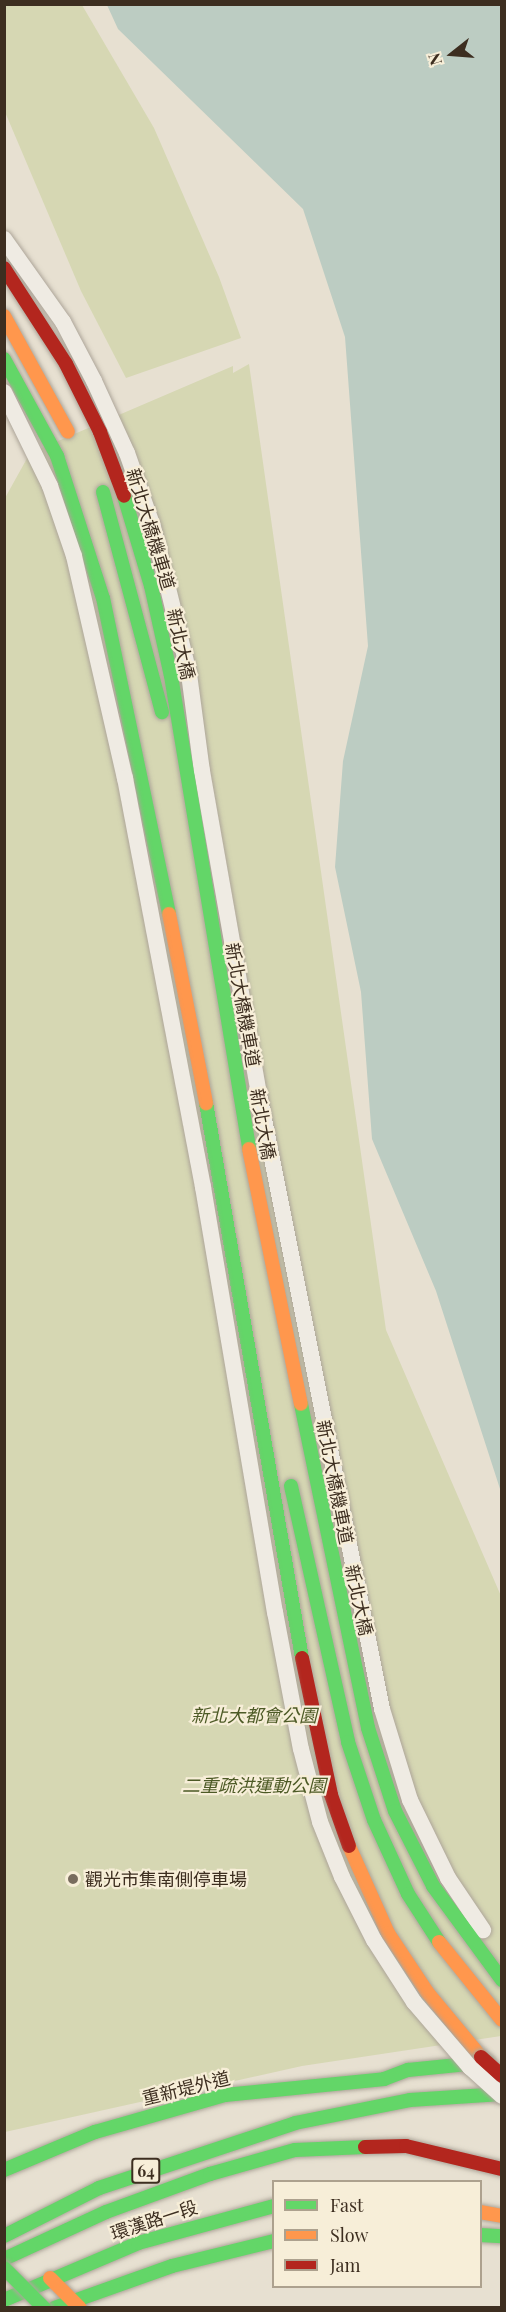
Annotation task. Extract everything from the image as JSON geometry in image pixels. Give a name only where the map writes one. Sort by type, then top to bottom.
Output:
[{"type":"main road","name":"新北大橋","points":[[4,268],[66,364],[100,432],[130,512],[171,676],[184,774],[247,1138],[368,1728],[396,1812],[433,1886],[501,1980]]},
{"type":"main road","points":[[4,295],[38,345],[76,437],[4,316]]},
{"type":"main road","points":[[4,359],[57,456],[83,527],[142,772],[258,1400],[316,1737],[354,1862],[388,1932],[427,1992],[481,2057],[501,2076]]},
{"type":"main road","points":[[139,682],[92,479],[151,681],[184,774]]},
{"type":"main road","points":[[140,704],[142,772]]},
{"type":"main road","points":[[297,1387],[304,1491],[323,1602],[360,1761],[395,1849],[416,1889],[444,1934],[501,2008]]},
{"type":"main road","points":[[258,1400],[286,1466],[348,1742],[374,1820],[414,1903],[451,1961],[501,2020]]},
{"type":"main road","name":"重新堤外道","points":[[4,2170],[95,2132],[225,2095],[384,2079],[408,2070],[501,2060]]},
{"type":"main road","name":"重新堤外道","points":[[384,2079],[408,2087],[501,2087]]},
{"type":"main road","name":"64","points":[[4,2236],[99,2188],[295,2123],[410,2100],[501,2095]]},
{"type":"main road","name":"64","points":[[4,2259],[106,2212],[210,2174],[295,2150],[406,2146],[501,2169]]},
{"type":"main road","name":"環漢路一段","points":[[4,2300],[50,2278],[138,2243],[272,2206]]},
{"type":"main road","points":[[482,2212],[501,2216]]},
{"type":"main road","points":[[482,2235],[501,2236]]},
{"type":"main road","points":[[54,2307],[76,2304],[182,2263],[272,2241]]},
{"type":"main road","points":[[4,2268],[44,2307]]},
{"type":"main road","points":[[50,2278],[76,2304]]},
{"type":"main road","points":[[4,2292],[20,2307]]},
{"type":"street","name":"新北大橋機車道","points":[[4,239],[63,322],[94,381],[127,453],[153,527],[189,674],[202,771],[259,1094],[382,1709],[410,1800],[448,1878],[501,1954]]},
{"type":"street","points":[[4,392],[50,486],[74,556],[125,778],[205,1198],[275,1612],[301,1749],[320,1822],[342,1877],[374,1940],[414,2002],[470,2067],[501,2095]]},
{"type":"green space","points":[[4,5],[82,5],[154,128],[219,277],[241,338],[126,378],[81,291],[5,112]]},
{"type":"green space","name":"二重疏洪運動公園","points":[[249,364],[386,1330],[501,1596],[501,2036],[302,2066],[5,2132],[5,498],[30,453],[233,366],[233,373]]},
{"type":"shaded area","points":[[107,5],[501,5],[501,1492],[436,1291],[372,1139],[361,992],[335,867],[343,761],[368,646],[345,337],[303,209],[118,29]]},
{"type":"traffic: fast","points":[[4,359],[57,456],[103,598],[169,914]]},
{"type":"traffic: fast","points":[[103,492],[162,712]]},
{"type":"traffic: fast","points":[[124,496],[151,586],[171,676],[249,1149]]},
{"type":"traffic: fast","points":[[206,1103],[302,1658]]},
{"type":"traffic: fast","points":[[301,1404],[368,1728],[395,1811],[433,1886],[502,1980]]},
{"type":"traffic: fast","points":[[291,1486],[348,1742],[374,1820],[408,1894],[439,1942]]},
{"type":"traffic: fast","points":[[4,2170],[95,2132],[225,2095],[384,2079],[408,2070],[488,2062]]},
{"type":"traffic: fast","points":[[4,2236],[99,2188],[295,2123],[410,2100],[502,2094]]},
{"type":"traffic: fast","points":[[4,2259],[106,2212],[210,2174],[295,2150],[365,2147]]},
{"type":"traffic: fast","points":[[4,2300],[138,2243],[272,2207]]},
{"type":"traffic: fast","points":[[482,2235],[502,2236]]},
{"type":"traffic: fast","points":[[54,2308],[172,2266],[272,2241]]},
{"type":"traffic: fast","points":[[4,2268],[44,2308]]},
{"type":"traffic: slow","points":[[4,316],[68,432]]},
{"type":"traffic: slow","points":[[169,914],[206,1103]]},
{"type":"traffic: slow","points":[[249,1149],[301,1404]]},
{"type":"traffic: slow","points":[[349,1846],[388,1933],[427,1992],[481,2057]]},
{"type":"traffic: slow","points":[[439,1942],[502,2020]]},
{"type":"traffic: slow","points":[[482,2212],[502,2216]]},
{"type":"traffic: slow","points":[[50,2278],[80,2308]]},
{"type":"traffic: jam","points":[[4,268],[66,364],[100,432],[124,496]]},
{"type":"traffic: jam","points":[[302,1658],[331,1795],[349,1846]]},
{"type":"traffic: jam","points":[[481,2057],[502,2076]]},
{"type":"traffic: jam","points":[[365,2147],[406,2146],[502,2169]]},
{"type":"place","name":"觀光市集南側停車場","points":[[73,1879]]},
{"type":"park label","name":"新北大都會公園","points":[[254,1715]]}]
